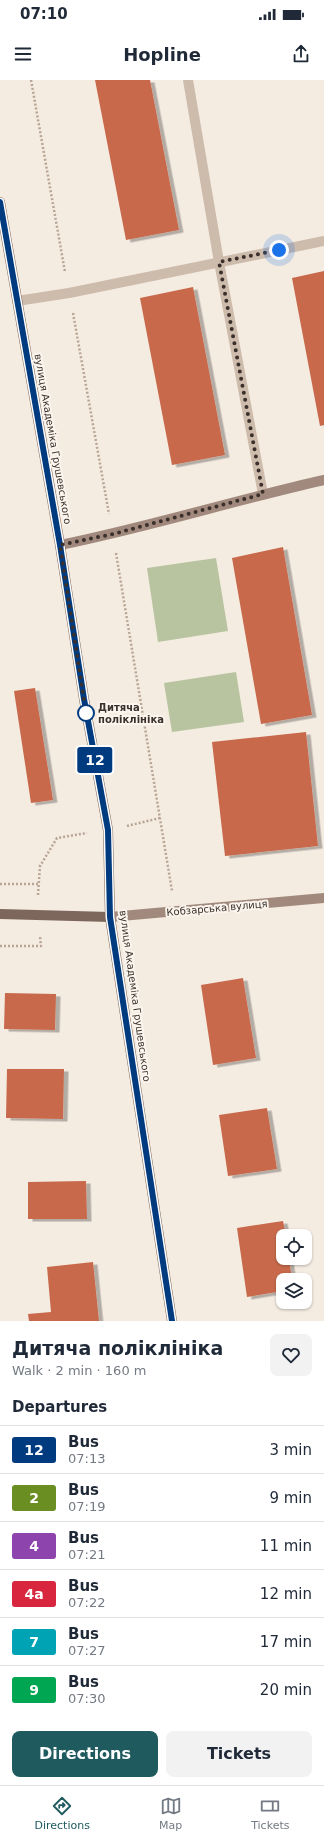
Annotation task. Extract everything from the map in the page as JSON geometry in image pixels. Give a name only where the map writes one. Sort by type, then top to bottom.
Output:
[{"type":"main road","name":"вулиця Академіка Грушевського","points":[[0,202],[60,545],[84,699],[108,830],[110,917],[172,1321]]},
{"type":"main road","points":[[0,914],[110,917]]},
{"type":"street","points":[[60,545],[113,534],[263,494],[324,480]]},
{"type":"street","name":"Кобзарська вулиця","points":[[110,917],[324,898]]},
{"type":"lane","points":[[188,80],[219,262],[263,494]]},
{"type":"lane","points":[[17,301],[69,293],[324,241]]},
{"type":"path","points":[[31,80],[113,534],[175,911]]},
{"type":"path","points":[[0,946],[40,946],[40,915],[37,889],[40,866],[57,838],[108,830],[160,818]]},
{"type":"path","points":[[0,884],[38,884]]},
{"type":"green space","points":[[216,558],[228,631],[158,642],[147,568]]},
{"type":"green space","points":[[236,672],[244,722],[172,732],[164,683]]},
{"type":"building","points":[[95,80],[150,80],[179,230],[126,240]]},
{"type":"building","points":[[324,271],[324,425],[320,426],[292,278]]},
{"type":"building","points":[[193,287],[225,455],[172,465],[140,298]]},
{"type":"building","points":[[283,547],[312,715],[261,724],[232,558]]},
{"type":"building","points":[[35,688],[53,800],[31,803],[14,691]]},
{"type":"building","points":[[306,732],[318,846],[225,856],[212,742]]},
{"type":"building","points":[[243,978],[256,1058],[213,1065],[201,985]]},
{"type":"building","points":[[5,993],[56,994],[55,1030],[4,1029]]},
{"type":"building","points":[[7,1069],[64,1069],[63,1119],[6,1118]]},
{"type":"building","points":[[267,1108],[277,1169],[228,1176],[219,1115]]},
{"type":"building","points":[[86,1181],[87,1219],[28,1219],[28,1182]]},
{"type":"building","points":[[283,1221],[285,1229],[276,1229],[276,1265],[290,1265],[291,1273],[276,1273],[276,1292],[247,1297],[237,1228]]},
{"type":"building","points":[[93,1262],[99,1321],[29,1321],[28,1314],[51,1312],[47,1267]]},
{"type":"bus line","name":"12","points":[[0,202],[60,545],[84,699],[108,830],[110,917],[172,1321]]},
{"type":"place","name":"Дитяча поліклініка","points":[[86,713]]},
{"type":"route","points":[[86,713],[60,545],[113,534],[263,494],[219,262],[279,250]]}]
